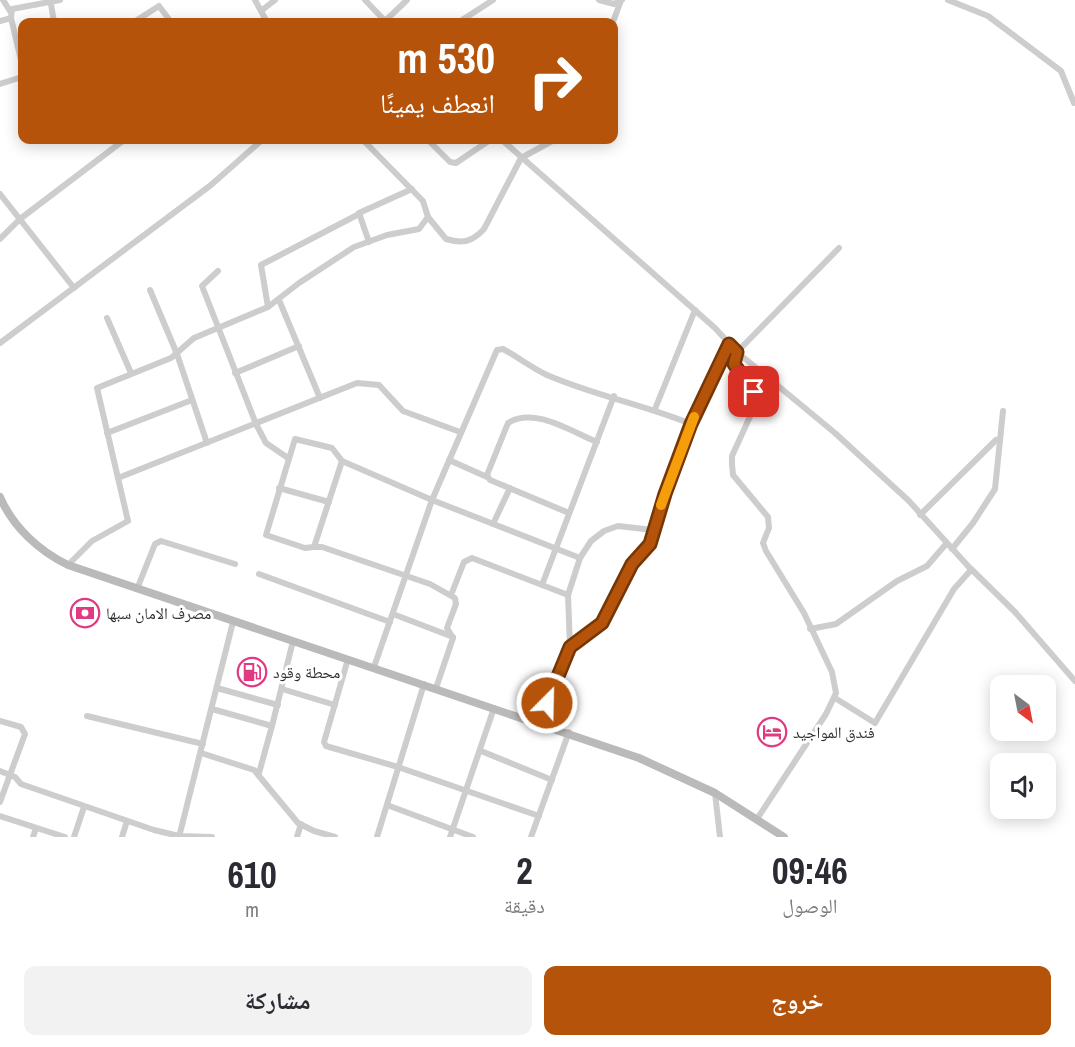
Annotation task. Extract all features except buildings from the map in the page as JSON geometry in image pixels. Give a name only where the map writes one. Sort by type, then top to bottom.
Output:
[{"type":"street","points":[[3,0],[11,15],[18,46]]},
{"type":"street","points":[[0,21],[11,15],[60,0]]},
{"type":"street","points":[[255,0],[265,18]]},
{"type":"street","points":[[261,11],[275,0]]},
{"type":"street","points":[[364,0],[381,18]]},
{"type":"street","points":[[389,18],[407,0]]},
{"type":"street","points":[[465,18],[493,0]]},
{"type":"street","points":[[599,0],[621,2],[615,18]]},
{"type":"street","points":[[948,0],[988,16],[1060,71],[1074,103]]},
{"type":"street","points":[[51,4],[53,18]]},
{"type":"street","points":[[140,18],[159,6],[168,18]]},
{"type":"street","points":[[0,84],[18,78]]},
{"type":"street","points":[[0,239],[20,219],[119,144]]},
{"type":"street","points":[[0,343],[211,185],[257,144]]},
{"type":"street","points":[[367,144],[426,205],[428,217],[446,239],[466,242],[476,237],[484,229],[521,158],[547,144]]},
{"type":"street","points":[[432,144],[450,162],[456,163],[484,144]]},
{"type":"street","points":[[506,144],[695,310],[737,352],[835,433],[909,501],[946,544],[1015,612],[1075,681]]},
{"type":"street","points":[[268,307],[261,265],[358,214],[412,189]]},
{"type":"street","points":[[0,195],[74,288]]},
{"type":"street","points":[[358,214],[369,242]]},
{"type":"street","points":[[68,565],[92,541],[128,521],[97,388],[177,354],[194,338],[268,307],[299,283],[354,248],[419,229],[428,217]]},
{"type":"street","points":[[758,399],[734,364],[737,352],[839,248]]},
{"type":"street","points":[[218,271],[202,286],[216,328],[256,424],[266,442],[288,458]]},
{"type":"street","points":[[150,290],[177,354],[207,443]]},
{"type":"street","points":[[279,300],[320,398]]},
{"type":"street","points":[[655,410],[695,310]]},
{"type":"street","points":[[107,318],[131,373]]},
{"type":"street","points":[[570,647],[602,623],[632,564],[650,544],[691,424],[729,344]]},
{"type":"street","points":[[235,373],[299,346]]},
{"type":"street","points":[[374,667],[432,500],[494,352],[500,349],[544,374],[691,424]]},
{"type":"street","points":[[118,478],[357,383],[372,382],[379,385],[403,411],[460,432]]},
{"type":"street","points":[[758,819],[835,698],[836,690],[832,672],[800,606],[766,551],[763,543],[770,528],[768,517],[733,475],[732,456],[758,399],[778,386]]},
{"type":"street","points":[[542,585],[614,396]]},
{"type":"street","points":[[107,433],[192,400]]},
{"type":"street","points":[[952,549],[973,523],[995,489],[1003,411]]},
{"type":"street","points":[[487,477],[508,423],[519,418],[540,419],[597,442]]},
{"type":"street","points":[[436,688],[453,638],[447,628],[456,604],[451,595],[406,576],[322,547],[304,548],[266,536],[295,439],[332,448],[342,461],[432,500],[580,558]]},
{"type":"street","points":[[920,516],[996,440]]},
{"type":"street","points":[[448,460],[569,513]]},
{"type":"street","points":[[314,547],[342,461]]},
{"type":"street","points":[[279,488],[329,502]]},
{"type":"street","points":[[493,524],[510,488]]},
{"type":"street","points":[[0,497],[24,532],[51,556],[68,565],[233,622],[569,732],[639,758],[715,793],[784,837]]},
{"type":"street","points":[[539,722],[570,647],[568,595],[580,558],[591,541],[604,531],[618,526],[653,530]]},
{"type":"street","points":[[137,589],[155,544],[160,541],[235,564]]},
{"type":"street","points":[[810,629],[836,624],[897,581],[927,566],[946,544]]},
{"type":"street","points":[[451,595],[464,562],[471,558],[568,595]]},
{"type":"street","points":[[835,698],[874,723],[954,589],[971,570]]},
{"type":"street","points":[[259,574],[390,622]]},
{"type":"street","points":[[393,614],[453,638]]},
{"type":"street","points":[[179,836],[233,622]]},
{"type":"street","points":[[259,773],[293,641]]},
{"type":"street","points":[[348,659],[324,742],[326,746],[398,767],[539,816]]},
{"type":"street","points":[[377,837],[424,684]]},
{"type":"street","points":[[217,688],[278,705]]},
{"type":"street","points":[[282,689],[335,705]]},
{"type":"street","points":[[451,833],[481,751],[494,707]]},
{"type":"street","points":[[212,709],[272,726]]},
{"type":"street","points":[[87,716],[203,744]]},
{"type":"street","points":[[0,721],[21,728],[25,734],[0,802]]},
{"type":"street","points":[[531,837],[569,732]]},
{"type":"street","points":[[481,751],[552,780]]},
{"type":"street","points":[[201,753],[259,773],[301,824],[335,837]]},
{"type":"street","points":[[0,771],[10,775],[21,784],[127,821],[179,836],[212,837]]},
{"type":"street","points":[[715,793],[720,837]]},
{"type":"street","points":[[387,805],[451,833],[473,837]]},
{"type":"street","points":[[74,837],[84,807]]},
{"type":"street","points":[[0,816],[65,837]]},
{"type":"street","points":[[122,837],[127,821]]},
{"type":"street","points":[[297,837],[301,824]]},
{"type":"street","points":[[33,837],[36,828]]},
{"type":"slow traffic","points":[[661,505],[694,417]]},
{"type":"place","name":"مصرف الامان سبها","points":[[85,613]]},
{"type":"place","name":"محطة وقود","points":[[252,672]]},
{"type":"place","name":"فندق المواجيد","points":[[772,732]]},
{"type":"route","points":[[547,703],[570,647],[602,623],[632,564],[650,544],[665,494],[691,424],[729,344],[737,352],[734,364],[754,392]]}]
